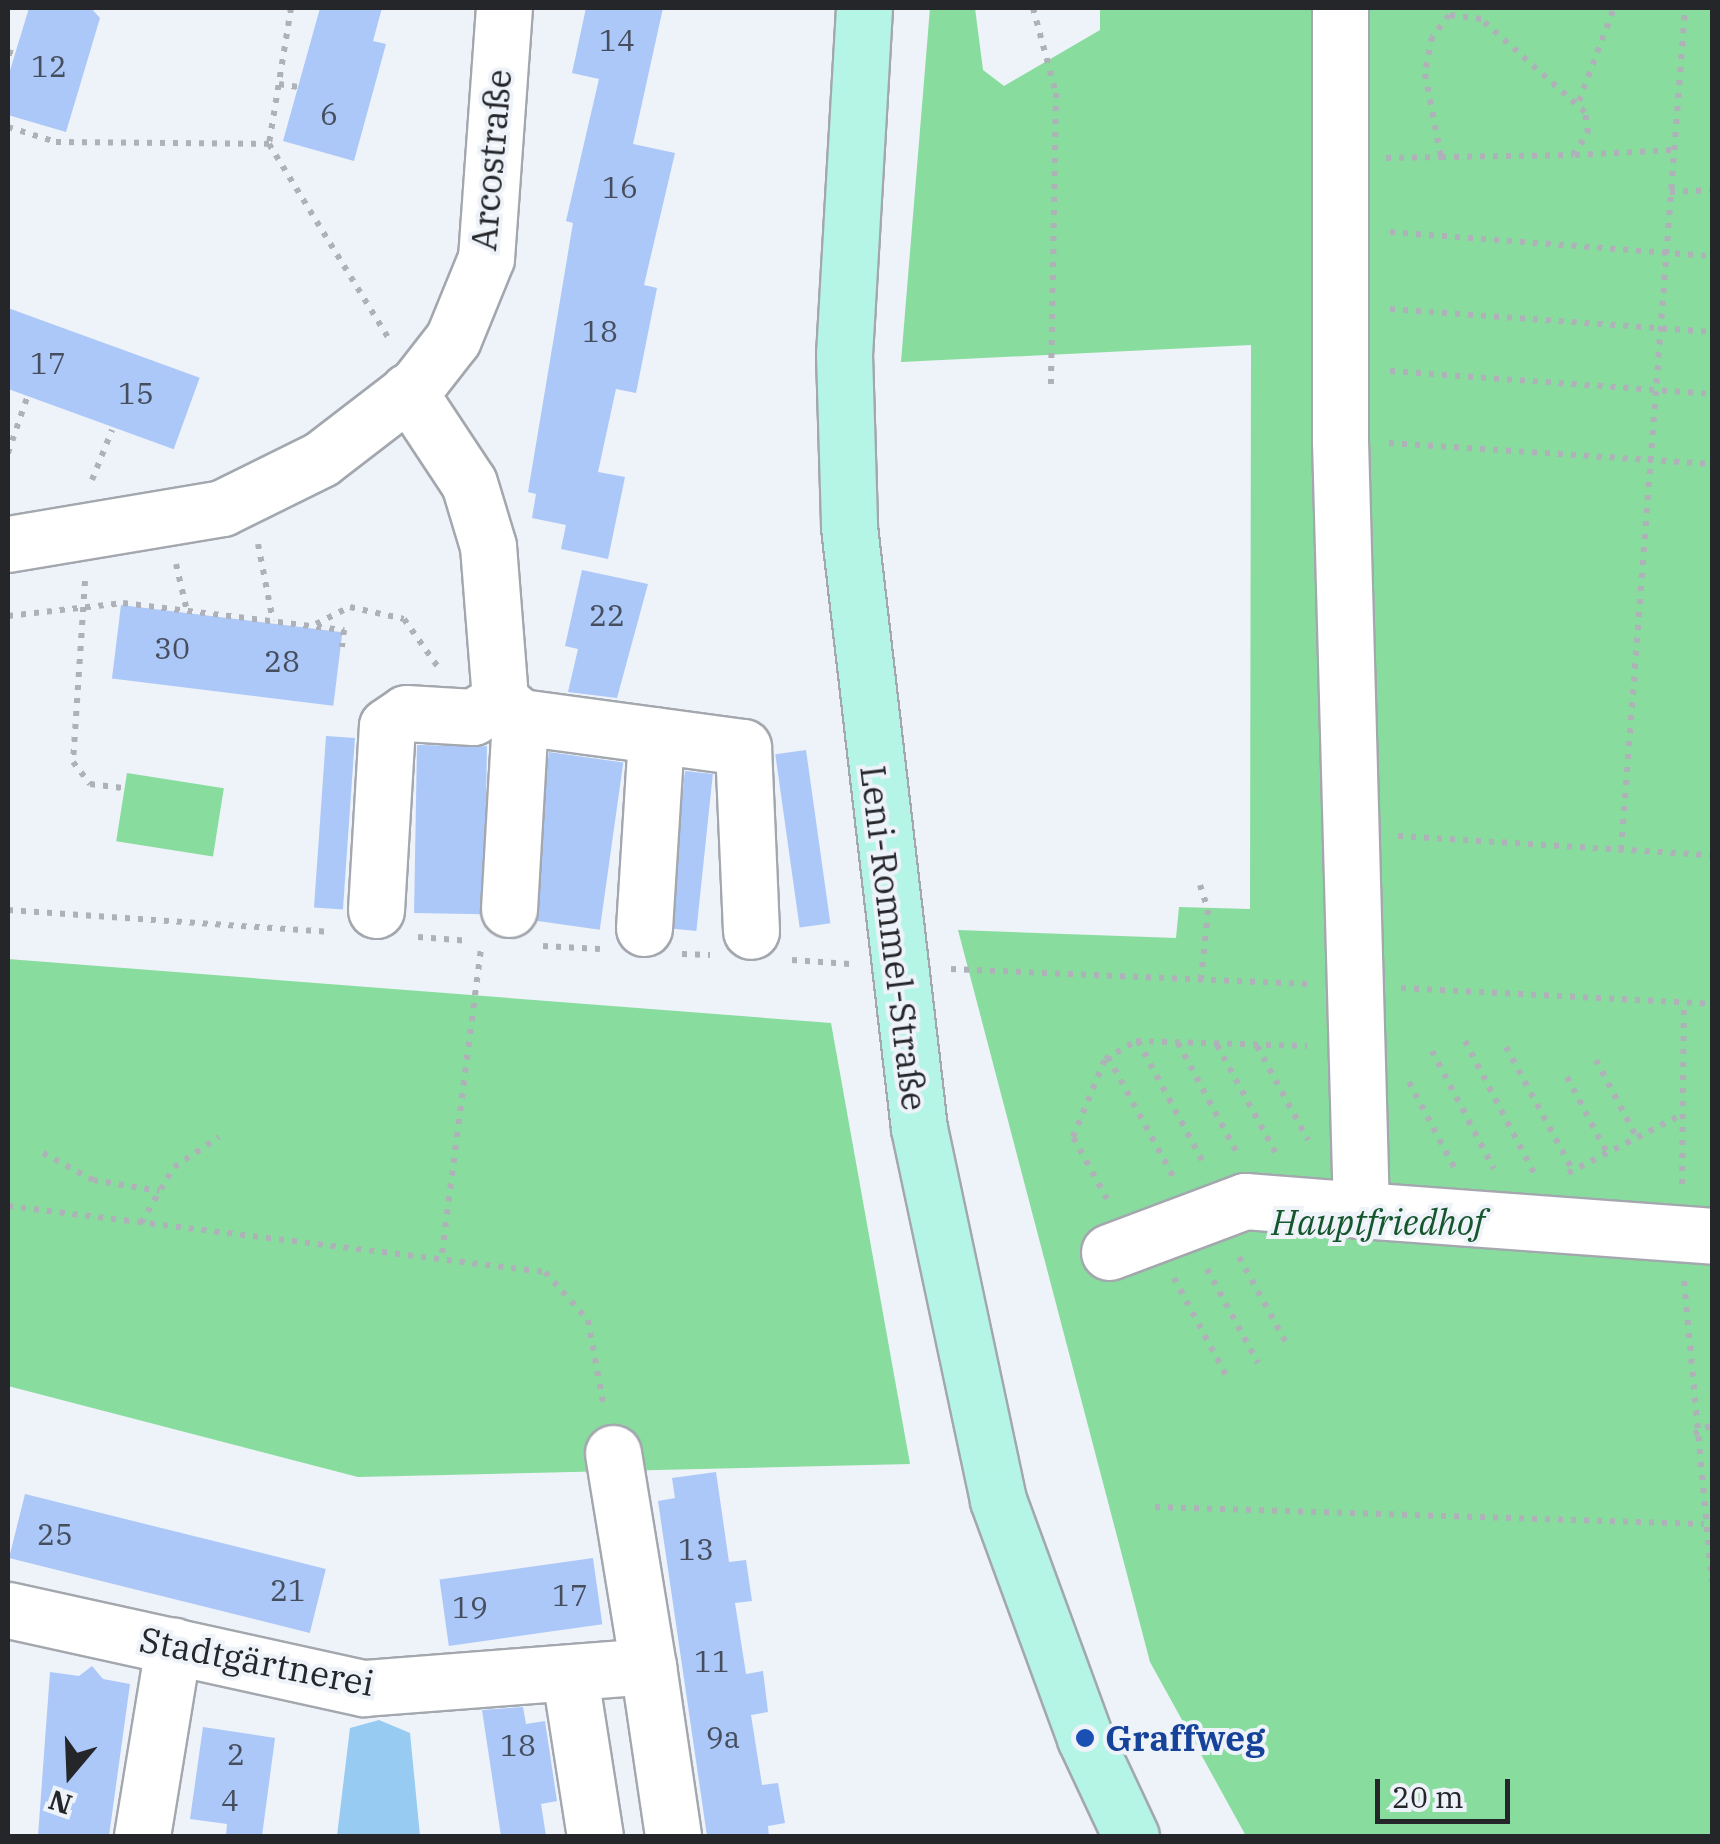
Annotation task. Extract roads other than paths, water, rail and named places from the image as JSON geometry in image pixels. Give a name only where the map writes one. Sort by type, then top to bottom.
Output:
[{"type":"main road","name":"Leni-Rommel-Straße","points":[[864,8],[844,354],[848,508],[917,968],[919,1128],[998,1500],[1078,1721],[1131,1836]]},
{"type":"street","name":"Arcostraße","points":[[8,544],[222,508],[321,459],[404,375],[452,339],[486,258],[504,8]]},
{"type":"street","points":[[1340,8],[1340,440],[1361,1210]]},
{"type":"street","points":[[404,375],[468,483],[488,546],[498,711],[503,935]]},
{"type":"street","points":[[374,926],[388,726],[406,713],[498,711],[743,747],[752,949]]},
{"type":"street","points":[[638,943],[656,735]]},
{"type":"street","points":[[1197,1220],[1492,1202],[1697,1235]]},
{"type":"street","points":[[613,1453],[673,1836]]},
{"type":"street","name":"Stadtgärtnerei","points":[[8,1610],[364,1688],[570,1677],[648,1666]]},
{"type":"street","points":[[142,1836],[173,1646]]},
{"type":"street","points":[[570,1677],[595,1836]]},
{"type":"water","points":[[379,1720],[410,1733],[420,1836],[337,1836],[350,1728]]},
{"type":"place","name":"Graffweg","points":[[1085,1738]]},
{"type":"park label","name":"Hauptfriedhof","points":[[1378,1222]]}]
